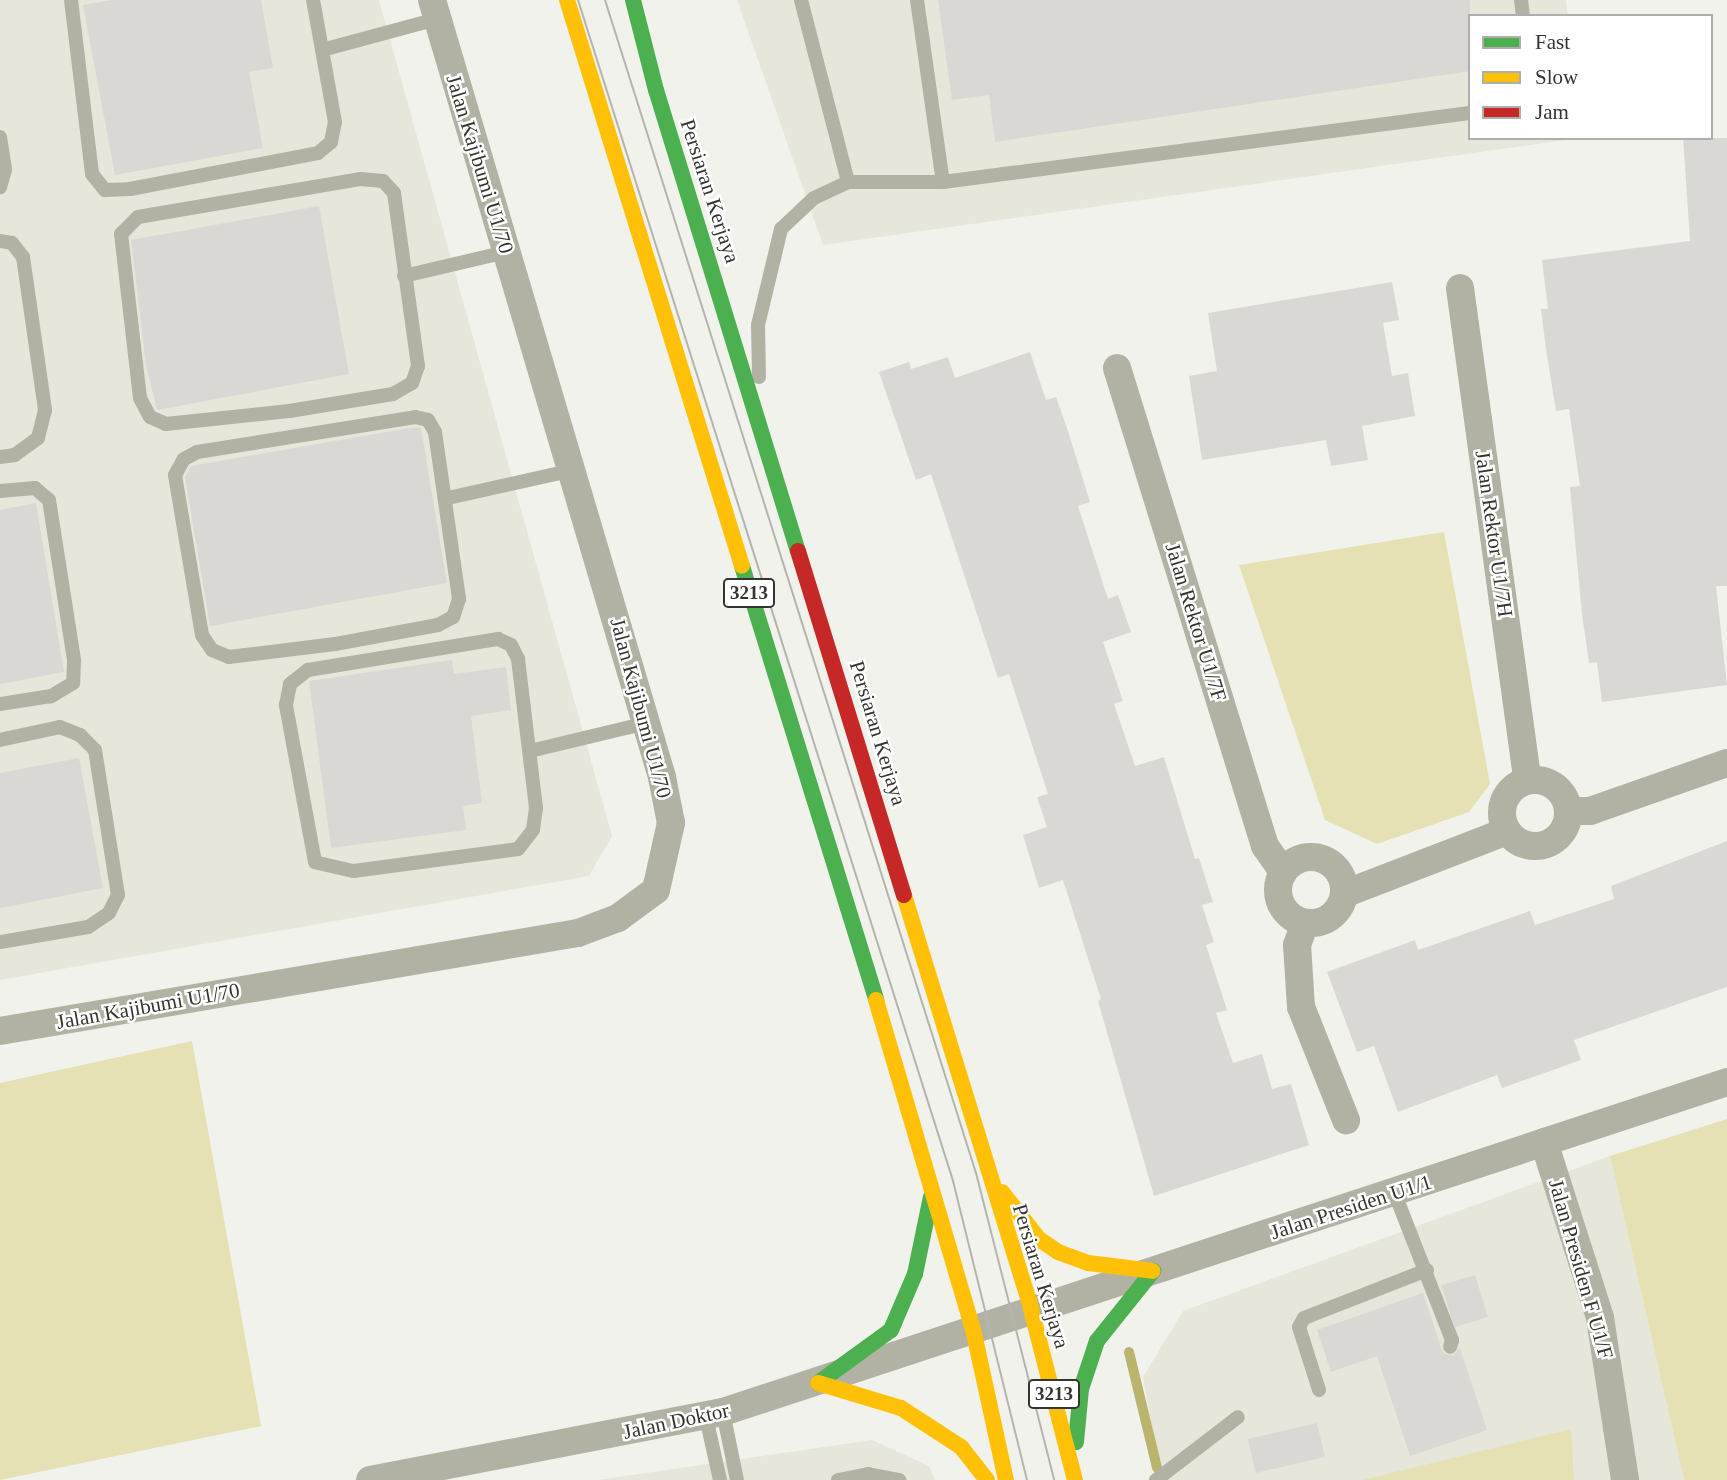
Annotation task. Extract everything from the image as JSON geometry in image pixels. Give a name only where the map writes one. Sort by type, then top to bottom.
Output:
[{"type":"main road","name":"3213","points":[[567,0],[933,1184],[973,1329],[1006,1480]]},
{"type":"main road","name":"Persiaran Kerjaya","points":[[633,0],[660,103],[760,416],[987,1172],[1031,1309],[1074,1474]]},
{"type":"main road","points":[[987,1172],[1040,1239],[1058,1252],[1088,1263],[1153,1270]]},
{"type":"main road","points":[[818,1383],[891,1331],[915,1274],[933,1184]]},
{"type":"main road","points":[[1074,1474],[1081,1389],[1097,1341],[1153,1270]]},
{"type":"main road","points":[[818,1383],[901,1408],[961,1447],[987,1480]]},
{"type":"street","name":"Jalan Kajibumi U1/70","points":[[0,1031],[579,933],[618,918],[656,890],[671,823],[647,723],[434,10]]},
{"type":"street","name":"Jalan Rektor U1/7H","points":[[1460,288],[1527,780]]},
{"type":"street","name":"Jalan Rektor U1/7F","points":[[1118,368],[1265,846],[1283,872]]},
{"type":"street","points":[[1568,811],[1590,811],[1727,763]]},
{"type":"street","points":[[1527,780],[1555,786],[1568,811],[1561,832],[1545,844],[1523,844],[1507,831],[1504,800],[1527,780]]},
{"type":"street","points":[[1344,894],[1507,831]]},
{"type":"street","points":[[1300,858],[1322,858],[1340,872],[1344,894],[1335,913],[1305,923],[1287,913],[1278,893],[1283,872],[1300,858]]},
{"type":"street","points":[[1305,923],[1297,944],[1301,1007],[1346,1120]]},
{"type":"street","name":"Jalan Presiden U1/1","points":[[973,1329],[1395,1194],[1727,1082]]},
{"type":"street","name":"Jalan Presiden F U1/F","points":[[1544,1142],[1600,1318],[1625,1480]]},
{"type":"street","name":"Jalan Doktor","points":[[370,1480],[715,1415],[818,1383],[973,1329]]},
{"type":"lane","points":[[71,0],[92,174],[105,190],[130,189],[318,153],[331,142],[335,122],[313,0]]},
{"type":"lane","points":[[802,0],[848,182]]},
{"type":"lane","points":[[917,0],[943,182]]},
{"type":"lane","points":[[322,50],[434,10]]},
{"type":"lane","points":[[760,416],[758,325],[781,229],[814,198],[848,182],[943,182],[1468,113]]},
{"type":"lane","points":[[0,138],[5,170],[0,187]]},
{"type":"lane","points":[[360,179],[383,181],[394,193],[404,276],[418,366],[412,383],[393,394],[166,424],[150,417],[140,398],[121,234],[138,217],[360,179]]},
{"type":"lane","points":[[0,241],[12,243],[23,257],[45,410],[38,438],[15,455],[0,457]]},
{"type":"lane","points":[[404,276],[506,251]]},
{"type":"lane","points":[[415,417],[428,419],[435,432],[448,498],[459,599],[453,617],[438,625],[335,644],[229,657],[212,650],[202,635],[175,475],[184,458],[197,452],[415,417]]},
{"type":"lane","points":[[448,498],[573,470]]},
{"type":"lane","points":[[0,491],[36,488],[49,500],[75,660],[73,683],[51,696],[0,704]]},
{"type":"lane","points":[[498,639],[511,645],[518,659],[530,751],[533,830],[518,849],[353,871],[333,869],[316,862],[286,705],[290,684],[308,670],[498,639]]},
{"type":"lane","points":[[530,751],[647,723]]},
{"type":"lane","points":[[0,740],[60,727],[80,735],[95,750],[118,895],[109,914],[88,927],[0,942]]},
{"type":"lane","points":[[1395,1194],[1427,1270],[1452,1340],[1450,1347]]},
{"type":"lane","points":[[1319,1390],[1299,1327],[1304,1318],[1427,1270]]},
{"type":"lane","points":[[715,1415],[720,1480]]},
{"type":"lane","points":[[715,1415],[737,1480]]},
{"type":"lane","points":[[1156,1480],[1238,1417]]},
{"type":"lane","points":[[838,1480],[868,1474],[900,1480]]},
{"type":"shaded area","points":[[0,0],[379,0],[612,836],[589,876],[0,980]]},
{"type":"shaded area","points":[[737,0],[1566,0],[1568,14],[1468,14],[1468,140],[1565,140],[823,245]]},
{"type":"shaded area","points":[[1444,532],[1490,784],[1469,812],[1377,844],[1325,820],[1239,565]]},
{"type":"shaded area","points":[[192,1041],[261,1426],[0,1480],[0,1083]]},
{"type":"shaded area","points":[[1727,1119],[1727,1480],[1684,1480],[1610,1156]]},
{"type":"shaded area","points":[[1610,1156],[1684,1480],[1162,1480],[1143,1377],[1183,1311]]},
{"type":"shaded area","points":[[1571,1429],[1574,1480],[1363,1480]]},
{"type":"shaded area","points":[[872,1440],[929,1466],[935,1480],[598,1480]]},
{"type":"building","points":[[112,0],[261,0],[273,68],[249,72],[263,148],[115,175],[83,5]]},
{"type":"building","points":[[938,0],[1470,0],[1468,71],[995,142],[989,95],[952,100]]},
{"type":"building","points":[[1727,138],[1727,586],[1716,586],[1727,685],[1602,702],[1597,662],[1589,663],[1582,614],[1570,487],[1580,486],[1569,409],[1556,411],[1546,349],[1541,309],[1548,309],[1542,260],[1690,241],[1683,140]]},
{"type":"building","points":[[319,206],[349,374],[157,410],[146,365],[131,240]]},
{"type":"building","points":[[1392,282],[1399,320],[1383,323],[1392,376],[1408,373],[1415,416],[1362,426],[1368,460],[1331,466],[1326,440],[1202,460],[1189,376],[1217,371],[1208,313]]},
{"type":"building","points":[[1030,352],[1046,400],[1056,397],[1067,428],[1090,502],[1078,506],[1108,599],[1118,595],[1131,632],[1103,642],[1123,701],[1114,704],[1135,766],[1164,757],[1195,859],[1199,858],[1213,902],[1202,905],[1214,942],[1206,945],[1227,1010],[1216,1013],[1233,1063],[1262,1054],[1272,1089],[1291,1084],[1309,1145],[1154,1196],[1098,1001],[1101,999],[1063,880],[1039,888],[1023,835],[1047,827],[1037,797],[1048,794],[1009,674],[998,678],[931,474],[916,480],[879,372],[909,362],[911,369],[948,357],[955,378]]},
{"type":"building","points":[[421,428],[447,583],[210,626],[185,477],[191,466]]},
{"type":"building","points":[[36,503],[64,672],[0,684],[0,510]]},
{"type":"building","points":[[452,660],[454,674],[506,667],[511,710],[471,716],[482,803],[463,806],[466,830],[331,848],[309,681]]},
{"type":"building","points":[[79,758],[103,888],[0,908],[0,773]]},
{"type":"building","points":[[1727,841],[1727,987],[1574,1040],[1581,1060],[1502,1088],[1497,1075],[1398,1112],[1374,1046],[1357,1052],[1327,972],[1415,940],[1418,950],[1530,911],[1535,925],[1614,899],[1611,886]]},
{"type":"building","points":[[1475,1275],[1488,1317],[1454,1327],[1442,1285]]},
{"type":"building","points":[[1423,1293],[1443,1353],[1453,1356],[1460,1348],[1487,1430],[1410,1456],[1377,1356],[1331,1372],[1317,1330]]},
{"type":"building","points":[[1317,1423],[1325,1457],[1256,1473],[1248,1439]]},
{"type":"waterway","points":[[1129,1352],[1157,1468]]},
{"type":"tram line","points":[[578,0],[953,1181],[1027,1480]]},
{"type":"tram line","points":[[605,0],[976,1173],[1054,1480]]},
{"type":"traffic: fast","points":[[633,0],[656,90],[798,551]]},
{"type":"traffic: fast","points":[[742,566],[876,1000]]},
{"type":"traffic: fast","points":[[818,1383],[891,1330],[915,1274],[931,1197]]},
{"type":"traffic: fast","points":[[1076,1442],[1081,1389],[1097,1341],[1153,1271]]},
{"type":"traffic: slow","points":[[567,0],[742,566]]},
{"type":"traffic: slow","points":[[904,895],[1031,1309],[1075,1480]]},
{"type":"traffic: slow","points":[[876,1000],[973,1329],[1006,1480]]},
{"type":"traffic: slow","points":[[1002,1192],[1039,1239],[1058,1252],[1088,1263],[1153,1271]]},
{"type":"traffic: slow","points":[[818,1383],[901,1408],[961,1447],[987,1480]]},
{"type":"traffic: jam","points":[[798,551],[904,895]]}]
